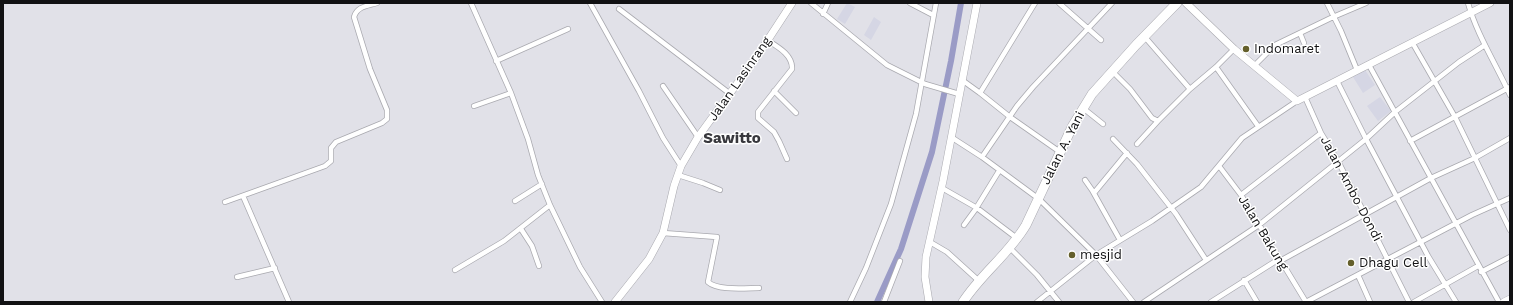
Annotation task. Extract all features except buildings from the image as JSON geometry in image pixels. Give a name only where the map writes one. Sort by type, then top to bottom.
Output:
[{"type":"highway","name":"Jalan A. Yani","points":[[965,301],[979,281],[1018,239],[1073,124],[1092,94],[1144,36],[1177,3]]},
{"type":"street","points":[[225,202],[325,166],[331,161],[331,148],[336,142],[382,123],[387,119],[387,110],[370,69],[354,17],[355,13],[360,8],[377,3]]},
{"type":"street","points":[[471,3],[511,93],[550,205],[580,267],[602,302]]},
{"type":"street","points":[[590,3],[624,63],[662,138],[681,166]]},
{"type":"street","name":"Jalan Lasinrang","points":[[615,302],[649,259],[663,233],[681,166],[698,137],[792,3]]},
{"type":"street","points":[[811,3],[887,65],[924,83],[956,93]]},
{"type":"street","points":[[823,14],[828,3]]},
{"type":"street","points":[[910,3],[933,15]]},
{"type":"street","points":[[850,302],[866,268],[891,204],[924,83],[936,3]]},
{"type":"street","points":[[929,302],[925,270],[926,257],[942,188],[951,137],[956,93],[962,80],[977,3]]},
{"type":"street","points":[[980,93],[1035,3]]},
{"type":"street","points":[[1059,3],[1101,40]]},
{"type":"street","points":[[982,157],[1033,87],[1112,3]]},
{"type":"street","points":[[1186,3],[1234,49],[1297,101]]},
{"type":"street","points":[[1327,3],[1341,31],[1357,70]]},
{"type":"street","points":[[1255,65],[1275,46],[1333,16],[1366,3]]},
{"type":"street","points":[[1468,3],[1485,46],[1509,88],[1510,94]]},
{"type":"street","points":[[1037,302],[1096,255],[1171,208],[1201,187],[1247,133],[1297,101],[1490,3]]},
{"type":"street","points":[[619,9],[702,74],[729,93]]},
{"type":"street","points":[[496,61],[568,29]]},
{"type":"street","points":[[1300,33],[1304,43]]},
{"type":"street","points":[[1144,36],[1190,89]]},
{"type":"street","points":[[767,40],[787,55],[792,63],[792,69],[758,112],[758,118],[774,132],[787,159]]},
{"type":"street","points":[[1412,42],[1455,117],[1510,230]]},
{"type":"street","points":[[1144,302],[1260,225],[1366,139],[1395,112],[1459,62],[1485,46]]},
{"type":"street","points":[[1137,144],[1190,89],[1216,67],[1234,49]]},
{"type":"street","points":[[1369,65],[1498,302]]},
{"type":"street","points":[[1216,67],[1258,126]]},
{"type":"street","points":[[1112,72],[1130,89],[1152,118],[1158,121]]},
{"type":"street","points":[[962,80],[1010,117],[1060,152]]},
{"type":"street","points":[[1337,81],[1421,243],[1456,302]]},
{"type":"street","points":[[663,86],[698,137]]},
{"type":"street","points":[[1410,141],[1509,88]]},
{"type":"street","points":[[774,91],[796,113]]},
{"type":"street","points":[[474,106],[511,93]]},
{"type":"street","name":"Jalan Ambo Dondi","points":[[1305,97],[1321,133],[1338,161],[1409,302]]},
{"type":"street","points":[[1083,108],[1103,124]]},
{"type":"street","points":[[1240,195],[1321,133]]},
{"type":"street","points":[[951,137],[982,157],[1038,199],[1096,255],[1133,302]]},
{"type":"street","points":[[1211,302],[1244,280],[1279,260],[1431,178],[1475,158],[1510,138]]},
{"type":"street","points":[[1113,139],[1127,153],[1182,222],[1206,260]]},
{"type":"street","points":[[1094,194],[1127,153]]},
{"type":"street","name":"Jalan Bakung","points":[[1219,166],[1260,225],[1279,260],[1306,302]]},
{"type":"street","points":[[964,225],[977,208],[999,171]]},
{"type":"street","points":[[678,175],[720,190]]},
{"type":"street","points":[[1085,180],[1120,240]]},
{"type":"street","points":[[515,200],[542,184]]},
{"type":"street","points":[[942,188],[977,208],[1018,239]]},
{"type":"street","points":[[243,196],[289,302]]},
{"type":"street","points":[[1306,302],[1455,224],[1510,198]]},
{"type":"street","points":[[455,270],[504,241],[550,205]]},
{"type":"street","points":[[521,229],[532,246],[539,266]]},
{"type":"street","points":[[663,233],[717,237],[708,282],[712,286],[723,288],[759,288]]},
{"type":"street","points":[[930,242],[947,252],[979,281]]},
{"type":"street","points":[[1010,248],[1033,270],[1059,302]]},
{"type":"street","points":[[1481,272],[1510,257]]},
{"type":"street","points":[[884,302],[900,261]]},
{"type":"street","points":[[1414,302],[1478,266]]},
{"type":"street","points":[[238,277],[275,268]]},
{"type":"street","points":[[1358,275],[1370,302]]},
{"type":"street","points":[[1244,280],[1257,302]]},
{"type":"street","points":[[1504,302],[1510,299]]},
{"type":"shaded area","points":[[847,3],[855,7],[845,24],[837,19]]},
{"type":"shaded area","points":[[874,17],[881,22],[871,40],[864,35]]},
{"type":"shaded area","points":[[1365,70],[1375,85],[1363,93],[1353,77]]},
{"type":"shaded area","points":[[1380,97],[1391,111],[1378,121],[1367,106]]},
{"type":"waterway","points":[[877,302],[901,249],[932,152],[951,61],[961,3]]},
{"type":"place","name":"Indomaret","points":[[1246,49]]},
{"type":"place","name":"mesjid","points":[[1072,255]]},
{"type":"place","name":"Dhagu Cell","points":[[1351,263]]},
{"type":"district","name":"Sawitto","points":[[732,139]]}]
